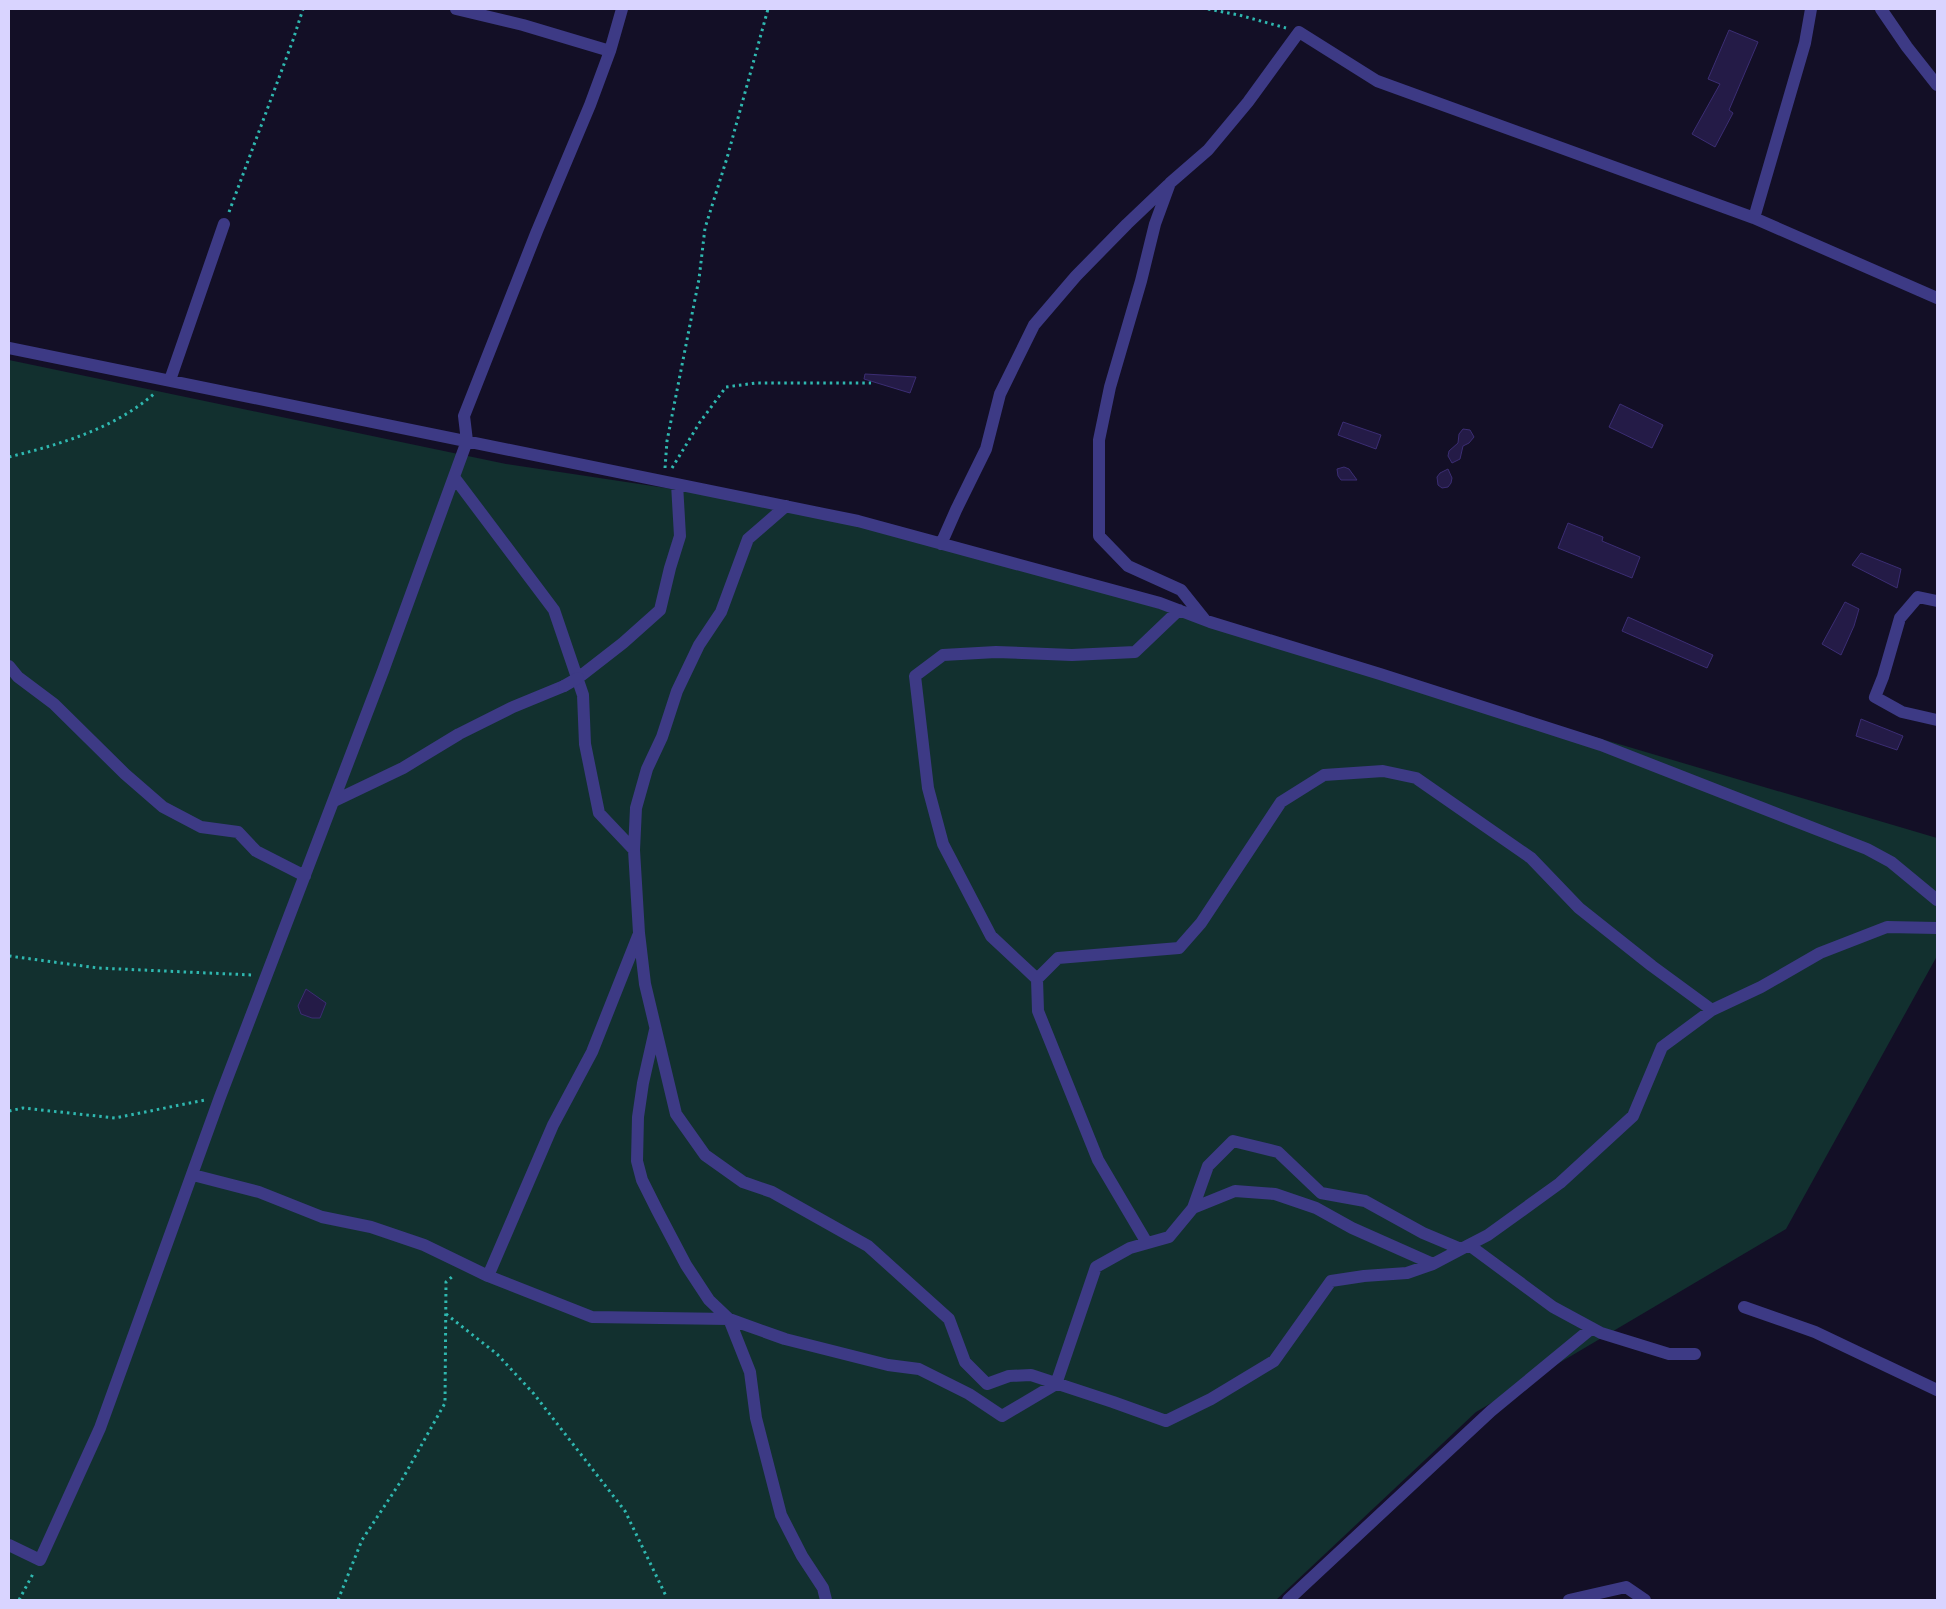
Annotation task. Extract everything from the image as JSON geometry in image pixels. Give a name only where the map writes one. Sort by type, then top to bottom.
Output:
[{"type":"street","points":[[456,9],[532,27],[610,51]]},
{"type":"street","points":[[9,1545],[40,1560],[100,1428],[220,1096],[334,802],[467,441],[464,416],[537,231],[590,105],[610,51],[622,9]]},
{"type":"street","points":[[1754,218],[1805,43],[1811,9]]},
{"type":"street","points":[[1881,9],[1907,47],[1937,85]]},
{"type":"street","points":[[941,544],[986,450],[1000,394],[1034,325],[1108,243],[1170,183],[1208,150],[1248,102],[1299,32],[1377,81],[1754,218],[1937,298]]},
{"type":"street","points":[[1170,183],[1155,224],[1141,281],[1110,387],[1099,440],[1100,536],[1128,566],[1181,590],[1205,620]]},
{"type":"street","points":[[170,380],[224,224]]},
{"type":"street","points":[[9,348],[858,521],[1160,603],[1205,620],[1610,748],[1867,849],[1891,862],[1937,900]]},
{"type":"street","points":[[454,477],[554,610],[583,694],[585,744],[599,813],[634,850]]},
{"type":"street","points":[[334,802],[403,768],[459,734],[578,678],[623,643],[660,610],[680,536],[670,483]]},
{"type":"street","points":[[786,506],[748,539],[721,612],[699,645],[677,691],[662,738],[647,769],[636,808],[634,850],[639,933],[645,984],[655,1030],[676,1114],[705,1155],[743,1182],[772,1192],[868,1246],[948,1319],[965,1362],[987,1384],[1009,1376],[1031,1375],[1166,1421],[1211,1399],[1274,1362],[1330,1281],[1407,1273],[1434,1264],[1488,1234],[1560,1183],[1633,1116],[1662,1047],[1712,1010],[1761,987],[1820,953],[1886,927],[1937,928]]},
{"type":"street","points":[[1937,601],[1918,597],[1900,618],[1883,677],[1874,698],[1902,712],[1937,720]]},
{"type":"street","points":[[1147,1243],[1098,1160],[1038,1011],[1037,979],[992,936],[943,844],[928,788],[915,676],[942,655],[996,652],[1072,655],[1135,652],[1179,610]]},
{"type":"street","points":[[9,666],[18,677],[54,704],[125,774],[163,807],[201,826],[238,832],[256,851],[305,876]]},
{"type":"street","points":[[1037,979],[1058,958],[1179,948],[1201,923],[1281,802],[1324,775],[1383,771],[1416,778],[1532,858],[1580,908],[1652,966],[1712,1010]]},
{"type":"street","points":[[488,1276],[554,1125],[592,1052],[639,933]]},
{"type":"street","points":[[655,1030],[643,1083],[638,1117],[637,1161],[642,1180],[686,1264],[709,1300],[729,1319],[750,1372],[756,1418],[781,1515],[802,1556],[823,1588],[826,1600]]},
{"type":"street","points":[[193,1175],[259,1192],[322,1217],[371,1227],[415,1242],[488,1276],[592,1317],[729,1319],[785,1340],[888,1365],[919,1369],[969,1394],[1002,1416],[1056,1384],[1096,1267],[1130,1248],[1169,1238],[1193,1208],[1208,1166],[1233,1140],[1278,1152],[1321,1192],[1365,1200],[1423,1233],[1461,1249],[1469,1245]]},
{"type":"street","points":[[1193,1208],[1234,1191],[1275,1194],[1316,1208],[1352,1228],[1434,1264]]},
{"type":"street","points":[[1469,1245],[1553,1307],[1601,1333],[1669,1354],[1695,1354]]},
{"type":"street","points":[[1744,1307],[1815,1332],[1937,1390]]},
{"type":"street","points":[[1288,1600],[1491,1411],[1592,1328]]},
{"type":"street","points":[[1569,1600],[1626,1587],[1645,1600]]},
{"type":"path","points":[[224,224],[303,9]]},
{"type":"path","points":[[670,483],[667,441],[699,279],[705,228],[730,149],[768,9]]},
{"type":"path","points":[[1208,9],[1239,15],[1299,32]]},
{"type":"path","points":[[9,457],[78,438],[141,406],[170,380]]},
{"type":"path","points":[[670,483],[700,422],[726,387],[756,382],[871,382]]},
{"type":"path","points":[[9,956],[98,968],[267,975]]},
{"type":"path","points":[[9,1111],[23,1108],[115,1118],[220,1096]]},
{"type":"path","points":[[338,1600],[362,1540],[402,1478],[444,1403],[446,1282],[466,1265]]},
{"type":"path","points":[[445,1314],[497,1354],[534,1394],[625,1511],[666,1596]]},
{"type":"path","points":[[19,1600],[40,1560]]},
{"type":"green space","points":[[9,360],[506,464],[786,506],[1100,591],[1937,838],[1937,956],[1786,1229],[1476,1412],[1276,1600],[9,1600]]},
{"type":"building","points":[[1729,30],[1758,42],[1729,110],[1733,113],[1715,147],[1692,134],[1720,84],[1708,79]]},
{"type":"building","points":[[865,374],[916,377],[910,393],[864,379]]},
{"type":"building","points":[[1620,404],[1663,425],[1652,448],[1609,427]]},
{"type":"building","points":[[1343,422],[1381,435],[1376,449],[1338,435]]},
{"type":"building","points":[[1463,429],[1470,430],[1474,437],[1463,446],[1460,459],[1452,463],[1448,456],[1449,451],[1458,443],[1459,434]]},
{"type":"building","points":[[1344,467],[1349,469],[1357,480],[1341,480],[1337,469]]},
{"type":"building","points":[[1448,469],[1452,478],[1451,483],[1448,487],[1442,488],[1438,485],[1437,477]]},
{"type":"building","points":[[1568,523],[1603,537],[1602,541],[1640,557],[1632,578],[1558,548]]},
{"type":"building","points":[[1861,553],[1901,569],[1897,588],[1852,565]]},
{"type":"building","points":[[1845,602],[1859,609],[1854,626],[1841,655],[1822,644]]},
{"type":"building","points":[[1628,617],[1713,655],[1707,668],[1622,631]]},
{"type":"building","points":[[1861,719],[1903,736],[1897,750],[1856,736]]},
{"type":"building","points":[[306,989],[326,1003],[320,1018],[312,1018],[301,1014],[298,1006]]}]
